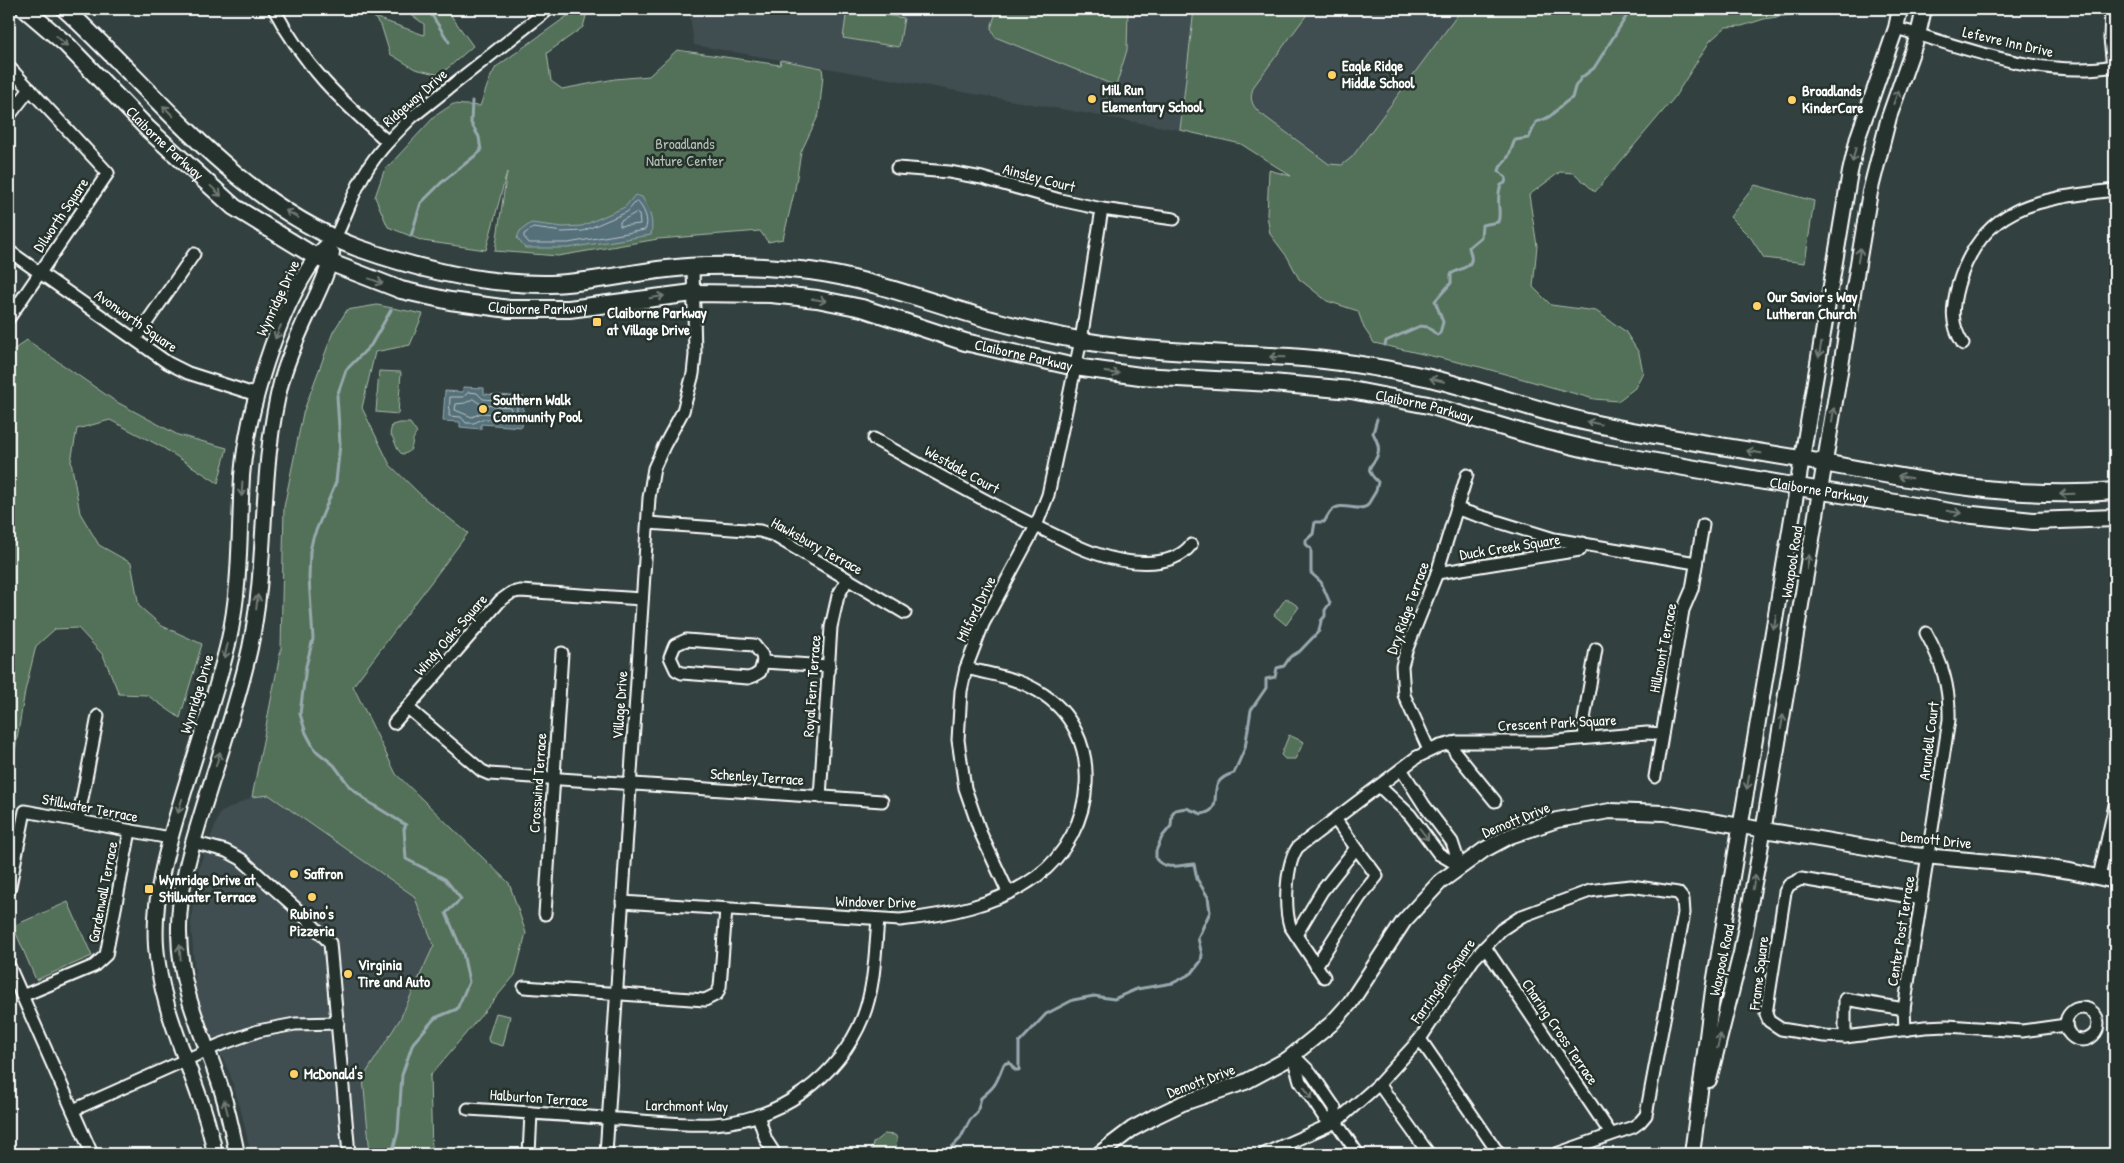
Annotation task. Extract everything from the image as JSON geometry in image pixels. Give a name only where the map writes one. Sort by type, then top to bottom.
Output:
[{"type":"main road","name":"Claiborne Parkway","points":[[25,9],[67,45],[148,129],[234,207],[280,237],[323,260],[401,290],[450,301],[508,309],[569,309],[693,293],[771,294],[817,299],[862,308],[965,342],[1075,367],[1140,376],[1272,383],[1351,390],[1428,405],[1537,437],[1599,452],[1798,487],[2001,518],[2058,521],[2115,518]]},
{"type":"main road","name":"Claiborne Parkway","points":[[65,9],[225,166],[252,187],[287,211],[335,238],[420,268],[486,281],[519,284],[585,282],[693,267],[752,265],[842,276],[906,293],[996,321],[1081,340],[1156,351],[1291,357],[1363,365],[1449,383],[1588,422],[1825,464],[2002,492],[2066,494],[2115,491]]},
{"type":"street","points":[[274,9],[313,70],[344,104],[388,142]]},
{"type":"street","name":"Ridgeway Drive","points":[[335,238],[359,183],[388,142],[412,117],[549,9]]},
{"type":"street","name":"Waxpool Road","points":[[1692,1154],[1713,990],[1852,163],[1863,121],[1896,28],[1900,9]]},
{"type":"street","name":"Waxpool Road","points":[[1697,1122],[1741,953],[1875,168],[1889,117],[1918,35],[1924,9]]},
{"type":"street","points":[[2111,9],[2110,38],[2114,66]]},
{"type":"street","name":"Lefevre Inn Drive","points":[[1896,28],[2045,68],[2080,70],[2114,66]]},
{"type":"street","name":"Dilworth Square","points":[[9,67],[108,173],[9,318]]},
{"type":"street","points":[[9,116],[30,89]]},
{"type":"street","name":"Ainsley Court","points":[[897,168],[949,172],[982,178],[1060,200],[1102,209],[1174,219]]},
{"type":"street","points":[[1962,344],[1955,331],[1953,318],[1957,289],[1968,259],[1987,232],[2007,216],[2034,203],[2057,197],[2115,190]]},
{"type":"street","name":"Milford Drive","points":[[1008,892],[972,812],[962,772],[958,740],[958,716],[966,668],[983,624],[1036,526],[1048,495],[1081,340],[1102,209]]},
{"type":"street","name":"Wynridge Drive","points":[[237,1154],[227,1107],[188,999],[181,960],[179,906],[192,842],[240,688],[250,646],[259,577],[268,451],[276,405],[323,260],[335,238]]},
{"type":"street","name":"Avonworth Square","points":[[9,251],[168,363],[188,373],[257,395]]},
{"type":"street","points":[[135,339],[194,254]]},
{"type":"street","name":"Wynridge Drive","points":[[214,1154],[205,1112],[167,1008],[161,983],[156,947],[158,895],[162,868],[170,838],[217,687],[229,639],[236,588],[242,473],[257,395],[268,360],[304,275],[323,260]]},
{"type":"street","name":"Village Drive","points":[[606,1154],[648,523],[654,468],[683,411],[693,374],[693,267]]},
{"type":"street","name":"Westdale Court","points":[[874,439],[1004,511],[1095,554],[1135,561],[1174,558],[1184,553],[1191,545]]},
{"type":"street","name":"Dry Ridge Terrace","points":[[1429,750],[1404,695],[1402,666],[1406,651],[1437,573],[1467,475]]},
{"type":"street","name":"Duck Creek Square","points":[[1457,509],[1537,534],[1583,544],[1696,563]]},
{"type":"street","name":"Hawksbury Terrace","points":[[648,523],[760,531],[773,535],[905,613]]},
{"type":"street","name":"Hillmont Terrace","points":[[1655,777],[1683,610],[1692,589],[1703,525]]},
{"type":"street","name":"Duck Creek Square","points":[[1437,573],[1558,555],[1580,550],[1583,544]]},
{"type":"street","name":"Royal Fern Terrace","points":[[820,797],[833,613],[838,596],[847,580]]},
{"type":"street","name":"Windy Oaks Square","points":[[394,723],[500,601],[511,593],[520,591],[642,599]]},
{"type":"street","name":"Arundell Court","points":[[1926,633],[1938,654],[1945,675],[1950,705],[1928,857]]},
{"type":"street","points":[[686,640],[754,645],[762,655],[763,662],[760,672],[748,678],[682,673],[676,670],[671,663],[670,657],[675,645],[686,640]]},
{"type":"street","points":[[1585,738],[1584,719],[1596,648]]},
{"type":"street","name":"Crosswind Terrace","points":[[545,914],[562,653]]},
{"type":"street","points":[[763,662],[829,666]]},
{"type":"street","name":"Windover Drive","points":[[622,902],[878,920],[928,917],[956,912],[1008,892],[1036,876],[1050,865],[1072,836],[1085,800],[1087,781],[1085,756],[1079,736],[1072,723],[1051,700],[1023,684],[966,668]]},
{"type":"street","points":[[408,708],[482,771],[495,775],[630,784]]},
{"type":"street","points":[[78,820],[98,716]]},
{"type":"street","name":"Crescent Park Square","points":[[1324,978],[1296,935],[1288,917],[1292,854],[1298,847],[1334,819],[1401,770],[1429,750],[1452,743],[1545,742],[1647,733],[1662,734]]},
{"type":"street","points":[[1452,743],[1455,752],[1494,802]]},
{"type":"street","points":[[1401,770],[1452,842],[1460,866]]},
{"type":"street","name":"Schenley Terrace","points":[[630,784],[882,801]]},
{"type":"street","points":[[1379,786],[1410,815],[1439,854],[1460,866]]},
{"type":"street","points":[[1410,815],[1424,805]]},
{"type":"street","points":[[2099,877],[2115,805]]},
{"type":"street","name":"Stillwater Terrace","points":[[9,891],[25,811],[170,838]]},
{"type":"street","name":"Demott Drive","points":[[1099,1154],[1132,1129],[1156,1116],[1183,1104],[1245,1082],[1293,1055],[1331,1024],[1350,1003],[1404,921],[1429,893],[1460,866],[1484,850],[1510,836],[1556,820],[1610,811],[1664,813],[1928,857],[2035,866],[2115,881]]},
{"type":"street","points":[[1316,966],[1360,897],[1377,876],[1334,819]]},
{"type":"street","name":"Gardenwall Terrace","points":[[22,996],[94,966],[106,955],[130,831]]},
{"type":"street","points":[[192,842],[226,851],[241,859],[291,904],[330,943],[349,1154]]},
{"type":"street","points":[[1296,935],[1322,891],[1356,848]]},
{"type":"street","name":"Center Post Terrace","points":[[1905,1030],[1904,1009],[1928,857]]},
{"type":"street","name":"Frame Square","points":[[1922,899],[1801,879],[1788,885],[1785,892],[1766,1014],[1774,1026],[1781,1029],[1824,1036],[1845,1037],[1947,1026],[2022,1031],[2066,1025]]},
{"type":"street","name":"Farringdon Square","points":[[1264,1154],[1285,1150],[1336,1122],[1379,1084],[1420,1039],[1473,960],[1501,930],[1522,916],[1590,891],[1632,886],[1678,893],[1683,900],[1684,913],[1646,1115],[1633,1127],[1556,1154]]},
{"type":"street","points":[[524,987],[616,995],[705,1000],[711,998],[720,987],[726,909]]},
{"type":"street","name":"Larchmont Way","points":[[608,1118],[713,1124],[734,1122],[758,1116],[787,1102],[819,1080],[836,1062],[854,1035],[869,996],[873,976],[878,920]]},
{"type":"street","name":"Charing Cross Terrace","points":[[1485,947],[1611,1134]]},
{"type":"street","points":[[9,966],[92,1154]]},
{"type":"street","name":"Center Post Terrace","points":[[1845,1037],[1845,999],[1904,1009]]},
{"type":"street","points":[[73,1110],[207,1050],[258,1031],[273,1027],[338,1022]]},
{"type":"street","points":[[1420,1039],[1498,1154]]},
{"type":"street","points":[[1293,1055],[1300,1081],[1324,1117],[1336,1122],[1358,1154]]},
{"type":"street","points":[[1379,1084],[1429,1154]]},
{"type":"street","name":"Halburton Terrace","points":[[468,1109],[608,1118]]},
{"type":"street","points":[[529,1154],[532,1113]]},
{"type":"street","points":[[758,1116],[766,1140],[775,1154]]},
{"type":"shaded area","points":[[689,9],[1540,9],[1370,227],[1241,144],[1180,130],[694,45]]},
{"type":"shaded area","points":[[269,795],[414,896],[434,945],[400,1019],[363,1078],[369,1154],[251,1154],[229,1071],[197,1006],[191,924],[199,867],[220,813],[252,797]]},
{"type":"green space","points":[[403,9],[450,9],[452,17],[473,46],[440,75],[415,69],[390,54],[382,28],[374,17],[424,35],[424,24]]},
{"type":"green space","name":"Broadlands Nature Center","points":[[577,9],[588,9],[583,27],[547,53],[551,81],[562,89],[615,79],[649,76],[677,50],[780,65],[781,60],[822,68],[823,76],[819,114],[801,152],[795,189],[783,239],[768,242],[760,231],[658,239],[558,256],[495,251],[507,172],[486,250],[423,241],[388,227],[375,197],[384,171],[435,116],[453,104],[480,106],[496,67]]},
{"type":"green space","points":[[847,9],[904,18],[899,47],[843,38]]},
{"type":"green space","points":[[997,9],[1128,9],[1127,50],[1116,86],[995,37],[991,28]]},
{"type":"green space","points":[[1194,9],[1311,9],[1254,86],[1252,101],[1260,113],[1329,164],[1342,165],[1352,157],[1462,9],[1829,9],[1764,19],[1742,26],[1726,27],[1710,41],[1674,98],[1595,192],[1574,173],[1560,172],[1529,195],[1537,246],[1533,287],[1551,305],[1596,311],[1625,331],[1639,353],[1643,372],[1635,388],[1618,401],[1594,399],[1480,367],[1374,343],[1364,328],[1358,311],[1327,301],[1299,279],[1288,258],[1270,234],[1267,215],[1269,170],[1291,176],[1241,144],[1180,130]]},
{"type":"green space","points":[[1755,185],[1814,201],[1805,263],[1764,258],[1751,238],[1730,217]]},
{"type":"green space","points":[[377,305],[423,314],[410,345],[375,352],[362,408],[390,465],[425,499],[468,533],[353,686],[396,774],[509,883],[526,933],[515,975],[430,1076],[432,1154],[370,1154],[363,1078],[400,1019],[434,945],[414,896],[269,795],[252,797],[281,649],[284,507],[303,413],[333,332],[347,310]]},
{"type":"green space","points":[[27,340],[115,401],[178,435],[227,448],[218,483],[162,447],[110,420],[77,429],[71,461],[80,513],[99,545],[131,563],[139,606],[162,626],[202,644],[180,718],[147,695],[119,694],[103,655],[78,628],[55,629],[36,646],[25,691],[9,786],[9,353]]},
{"type":"green space","points":[[379,371],[401,372],[398,414],[376,412]]},
{"type":"green space","points":[[410,423],[417,433],[411,449],[402,454],[390,434],[392,425]]},
{"type":"green space","points":[[1286,598],[1299,607],[1286,625],[1274,615]]},
{"type":"green space","points":[[1289,735],[1304,742],[1295,759],[1285,759],[1281,755]]},
{"type":"green space","points":[[68,902],[92,956],[36,980],[13,926]]},
{"type":"green space","points":[[496,1013],[510,1016],[503,1046],[489,1042],[488,1038]]},
{"type":"green space","points":[[884,1134],[895,1135],[897,1138],[896,1151],[885,1154],[871,1152],[873,1143]]},
{"type":"water","points":[[635,195],[642,197],[649,211],[652,224],[651,235],[568,248],[525,248],[517,238],[520,231],[531,223],[563,227],[582,226],[625,207]]},
{"type":"water","name":"Southern Walk Community Pool","points":[[463,387],[484,388],[484,394],[524,397],[522,427],[481,424],[481,429],[460,427],[460,422],[443,421],[445,391],[463,392]]},
{"type":"waterway","points":[[428,9],[449,42]]},
{"type":"waterway","points":[[1385,345],[1386,341],[1420,326],[1428,327],[1437,335],[1440,333],[1443,322],[1435,301],[1451,283],[1451,274],[1468,266],[1470,263],[1469,247],[1481,237],[1482,225],[1498,222],[1499,190],[1501,185],[1505,183],[1506,178],[1499,171],[1507,159],[1515,140],[1529,138],[1536,122],[1552,115],[1572,98],[1575,87],[1581,78],[1594,68],[1631,9]]},
{"type":"waterway","points":[[411,236],[421,203],[441,183],[481,151],[479,137],[471,123],[472,101]]},
{"type":"waterway","points":[[391,310],[371,345],[346,370],[337,396],[340,444],[336,482],[313,538],[310,551],[309,578],[313,639],[306,666],[300,714],[306,733],[315,750],[334,765],[350,787],[370,803],[406,825],[404,829],[406,859],[445,879],[461,899],[446,913],[463,953],[469,982],[457,1009],[435,1018],[413,1043],[402,1075],[398,1131],[392,1154]]},
{"type":"waterway","points":[[945,1154],[960,1139],[970,1120],[977,1113],[981,1098],[996,1083],[1004,1064],[1009,1062],[1015,1070],[1019,1070],[1019,1043],[1046,1014],[1073,1000],[1094,996],[1114,999],[1137,989],[1173,983],[1192,973],[1201,961],[1202,955],[1198,938],[1210,912],[1208,897],[1197,879],[1194,864],[1164,865],[1156,859],[1156,851],[1162,837],[1171,826],[1172,814],[1175,810],[1186,808],[1202,814],[1214,807],[1218,782],[1234,773],[1245,748],[1251,710],[1266,688],[1266,679],[1275,677],[1277,668],[1284,666],[1290,657],[1300,651],[1319,631],[1321,621],[1325,616],[1325,610],[1330,603],[1321,582],[1311,573],[1311,549],[1306,544],[1306,540],[1313,534],[1315,522],[1324,522],[1335,508],[1344,506],[1363,508],[1367,506],[1376,491],[1378,482],[1370,472],[1370,466],[1377,457],[1377,443],[1373,433],[1377,419]]},
{"type":"place","name":"Eagle Ridge Middle School","points":[[1332,75]]},
{"type":"place","name":"Mill Run Elementary School","points":[[1092,99]]},
{"type":"place","name":"Broadlands KinderCare","points":[[1792,100]]},
{"type":"place","name":"Our Savior's Way Lutheran Church","points":[[1757,306]]},
{"type":"place","name":"Claiborne Parkway at Village Drive","points":[[597,322]]},
{"type":"place","name":"Southern Walk Community Pool","points":[[483,409]]},
{"type":"place","name":"Saffron","points":[[294,874]]},
{"type":"place","name":"Wynridge Drive at Stillwater Terrace","points":[[149,889]]},
{"type":"place","name":"Rubino's Pizzeria","points":[[312,897]]},
{"type":"place","name":"Virginia Tire and Auto","points":[[348,974]]},
{"type":"place","name":"McDonald's","points":[[294,1074]]}]
